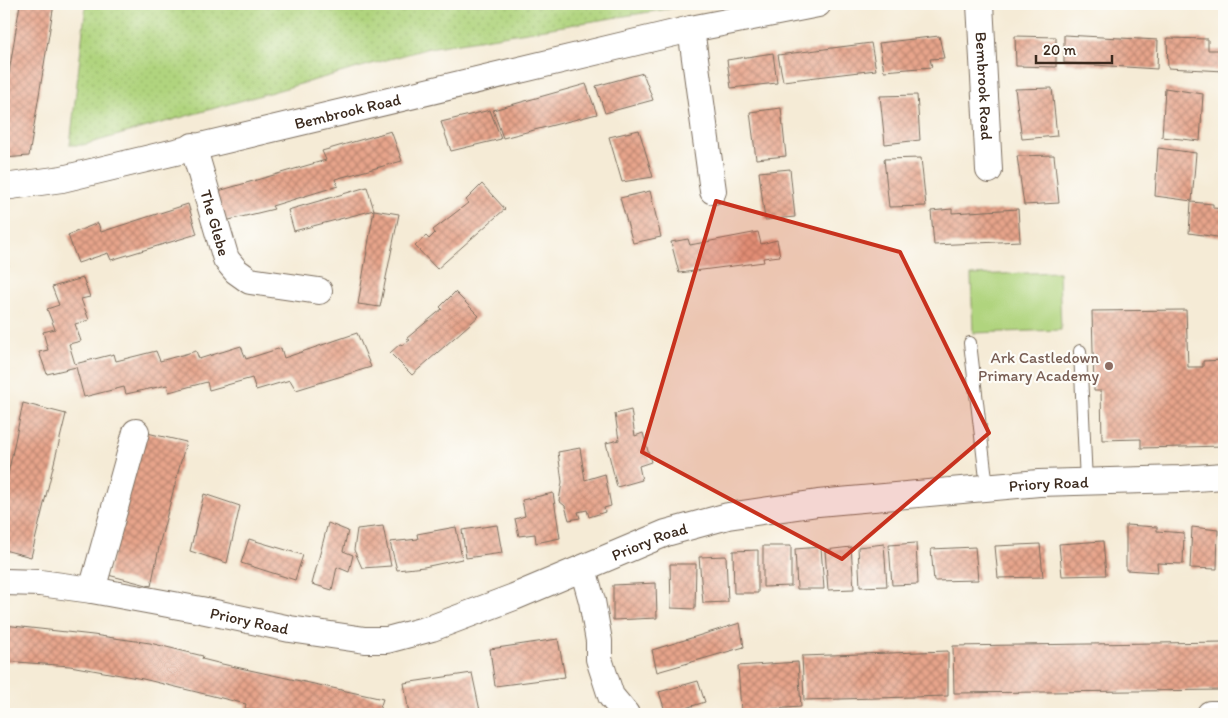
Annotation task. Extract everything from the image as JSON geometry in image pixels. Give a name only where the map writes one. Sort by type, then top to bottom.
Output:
[{"type":"street","name":"Bembrook Road","points":[[4,187],[62,179],[193,146],[691,29],[818,4]]},
{"type":"street","name":"Bembrook Road","points":[[980,4],[989,170]]},
{"type":"street","points":[[691,29],[713,191]]},
{"type":"street","name":"The Glebe","points":[[193,146],[226,259],[236,272],[250,280],[319,291]]},
{"type":"street","points":[[92,590],[136,432]]},
{"type":"street","name":"Priory Road","points":[[4,582],[40,583],[92,590],[290,629],[365,640],[387,640],[432,628],[583,569],[666,533],[728,516],[827,502],[987,487],[1039,483],[1181,480],[1224,476]]},
{"type":"street","points":[[583,569],[592,601],[599,641],[599,659],[611,696],[626,714]]},
{"type":"street","points":[[1210,714],[1224,714]]},
{"type":"lane","points":[[970,344],[987,487]]},
{"type":"lane","points":[[1080,351],[1086,482]]},
{"type":"highlighted area","points":[[716,201],[900,252],[989,433],[842,559],[642,452]]},
{"type":"green space","points":[[86,4],[698,4],[429,48],[83,145],[70,145]]},
{"type":"green space","points":[[1059,272],[1061,330],[973,333],[971,275]]},
{"type":"building","points":[[20,4],[54,4],[29,156],[4,158],[4,104]]},
{"type":"building","points":[[1064,35],[1158,40],[1157,69],[1064,63]]},
{"type":"building","points":[[939,36],[944,58],[930,59],[932,67],[884,71],[879,43]]},
{"type":"building","points":[[1015,36],[1056,37],[1056,67],[1016,66]]},
{"type":"building","points":[[1167,38],[1208,39],[1208,50],[1224,50],[1224,71],[1168,68]]},
{"type":"building","points":[[871,43],[876,70],[783,81],[778,55]]},
{"type":"building","points":[[773,53],[777,83],[731,88],[727,60]]},
{"type":"building","points":[[643,73],[653,100],[605,113],[596,86]]},
{"type":"building","points":[[586,84],[597,114],[503,138],[493,110]]},
{"type":"building","points":[[1052,88],[1057,136],[1022,139],[1015,89]]},
{"type":"building","points":[[1165,88],[1203,94],[1200,141],[1162,137]]},
{"type":"building","points":[[917,95],[920,140],[885,144],[880,96]]},
{"type":"building","points":[[781,108],[786,156],[756,159],[750,112]]},
{"type":"building","points":[[490,110],[501,139],[451,151],[441,122]]},
{"type":"building","points":[[639,130],[653,177],[622,182],[609,137]]},
{"type":"building","points":[[391,131],[402,161],[335,179],[338,186],[272,206],[274,209],[221,222],[208,194],[326,160],[322,151]]},
{"type":"building","points":[[1158,148],[1196,153],[1192,201],[1155,196]]},
{"type":"building","points":[[1054,155],[1059,203],[1024,205],[1017,156]]},
{"type":"building","points":[[921,158],[926,206],[889,207],[884,159]]},
{"type":"building","points":[[790,169],[795,217],[765,220],[759,172]]},
{"type":"building","points":[[482,184],[505,209],[437,269],[415,246],[426,236],[429,239],[435,233],[433,230],[468,203],[466,200]]},
{"type":"building","points":[[367,187],[374,210],[294,231],[288,210]]},
{"type":"building","points":[[650,191],[661,237],[633,243],[620,198]]},
{"type":"building","points":[[1191,202],[1213,204],[1213,208],[1224,209],[1224,238],[1189,233]]},
{"type":"building","points":[[188,204],[197,234],[111,260],[108,253],[78,263],[68,235],[98,223],[101,232]]},
{"type":"building","points":[[952,209],[952,213],[1018,209],[1020,241],[934,245],[931,211]]},
{"type":"building","points":[[374,210],[399,214],[380,307],[358,304]]},
{"type":"building","points":[[758,232],[761,244],[777,240],[780,256],[763,258],[764,262],[679,273],[671,242],[688,239],[690,245]]},
{"type":"building","points":[[4,251],[9,266],[4,267]]},
{"type":"building","points":[[83,278],[90,297],[81,299],[89,320],[75,324],[81,341],[69,344],[75,364],[114,354],[116,361],[156,351],[160,361],[196,351],[199,359],[241,346],[246,359],[281,348],[284,358],[357,333],[371,367],[296,390],[290,380],[256,390],[252,378],[209,390],[207,382],[169,392],[167,385],[126,394],[124,387],[84,397],[76,367],[47,374],[39,352],[48,350],[43,332],[55,329],[47,309],[59,305],[52,287]]},
{"type":"building","points":[[455,292],[479,316],[412,375],[390,353],[400,344],[403,345],[410,340],[407,338],[442,309],[440,307]]},
{"type":"building","points":[[1186,310],[1188,367],[1203,367],[1203,361],[1224,360],[1224,446],[1141,448],[1141,439],[1102,440],[1101,391],[1094,391],[1092,311]]},
{"type":"building","points":[[23,403],[66,414],[31,557],[4,550],[4,493]]},
{"type":"building","points":[[631,410],[635,436],[643,433],[651,462],[639,466],[642,480],[617,487],[606,443],[619,440],[615,414]]},
{"type":"building","points":[[143,432],[186,442],[161,538],[151,586],[108,575]]},
{"type":"building","points":[[580,448],[585,480],[605,474],[611,506],[604,508],[605,512],[589,517],[587,510],[578,512],[580,518],[569,520],[565,506],[559,501],[562,482],[558,452]]},
{"type":"building","points":[[553,493],[560,538],[536,543],[535,534],[519,536],[515,519],[525,516],[522,500]]},
{"type":"building","points":[[204,494],[240,506],[227,563],[190,551]]},
{"type":"building","points":[[328,523],[348,531],[343,551],[353,555],[349,572],[337,567],[332,590],[312,584]]},
{"type":"building","points":[[497,525],[502,553],[466,558],[462,530]]},
{"type":"building","points":[[1126,525],[1157,527],[1157,531],[1184,533],[1183,564],[1157,563],[1158,572],[1126,570]]},
{"type":"building","points":[[383,526],[391,566],[362,568],[354,550],[357,529]]},
{"type":"building","points":[[456,527],[462,559],[424,567],[397,570],[390,542],[418,539],[417,534]]},
{"type":"building","points":[[1192,527],[1218,530],[1217,569],[1190,568]]},
{"type":"building","points":[[249,539],[303,555],[295,580],[241,563]]},
{"type":"building","points":[[1103,541],[1106,575],[1062,576],[1059,544]]},
{"type":"building","points":[[916,543],[918,584],[892,585],[889,545]]},
{"type":"building","points":[[884,544],[887,586],[860,587],[858,547]]},
{"type":"building","points":[[1040,544],[1043,577],[998,578],[995,546]]},
{"type":"building","points":[[763,546],[791,546],[791,586],[763,587]]},
{"type":"building","points":[[821,547],[824,589],[797,589],[795,549]]},
{"type":"building","points":[[851,547],[854,589],[828,590],[825,550]]},
{"type":"building","points":[[975,547],[978,580],[934,581],[931,549]]},
{"type":"building","points":[[758,550],[758,593],[734,593],[733,551]]},
{"type":"building","points":[[726,556],[728,602],[703,603],[699,557]]},
{"type":"building","points":[[670,564],[696,564],[695,609],[671,608]]},
{"type":"building","points":[[656,583],[657,618],[613,620],[613,585]]},
{"type":"building","points":[[740,623],[744,647],[657,672],[652,650]]},
{"type":"building","points":[[4,625],[150,643],[203,656],[202,659],[222,664],[383,699],[378,714],[266,714],[245,708],[246,704],[143,679],[70,666],[4,661]]},
{"type":"building","points":[[558,639],[565,677],[495,686],[490,649]]},
{"type":"building","points":[[1224,642],[1224,690],[954,693],[953,646]]},
{"type":"building","points":[[948,651],[948,696],[804,700],[802,656]]},
{"type":"building","points":[[798,662],[801,707],[741,711],[738,666]]},
{"type":"building","points":[[472,673],[480,711],[456,714],[409,714],[404,683]]},
{"type":"building","points":[[698,681],[705,702],[666,714],[659,692]]},
{"type":"place","name":"Ark Castledown Primary Academy","points":[[1109,366]]}]
